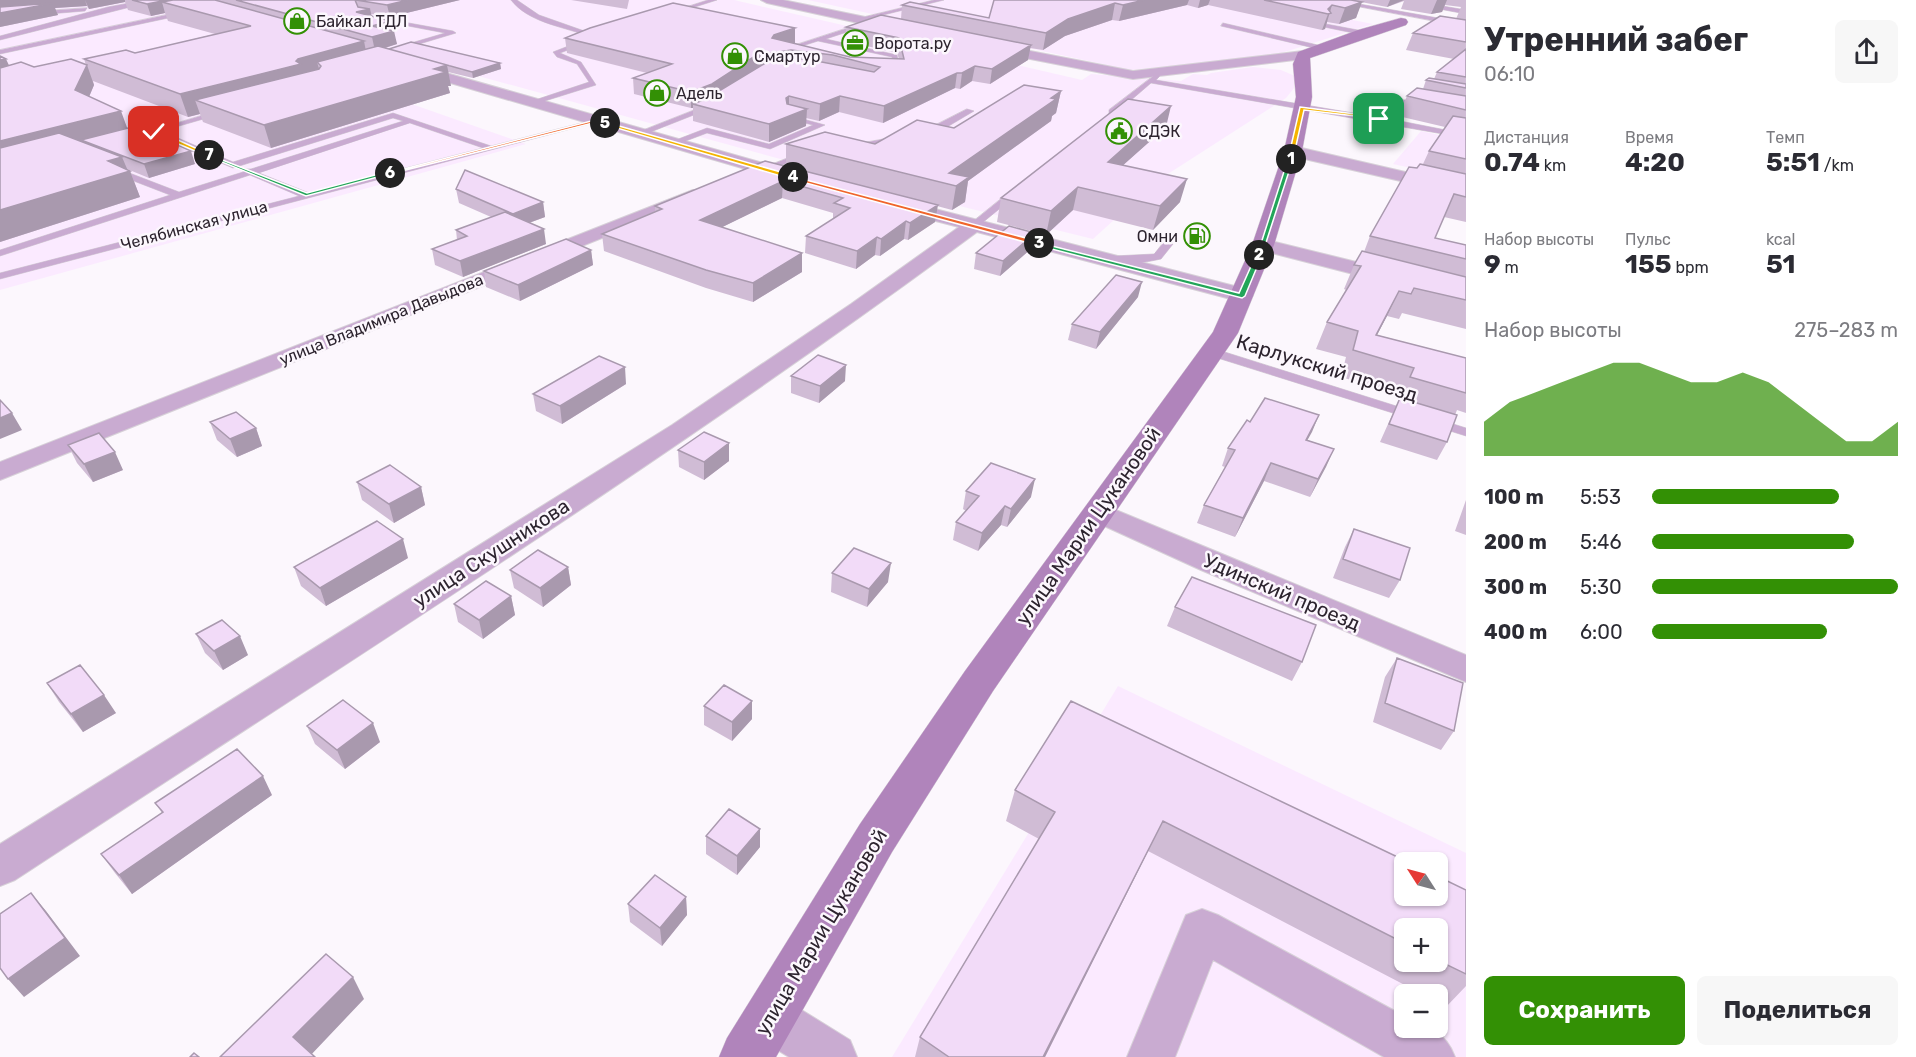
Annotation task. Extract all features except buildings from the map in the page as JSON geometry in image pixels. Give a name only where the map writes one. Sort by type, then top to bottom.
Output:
[{"type":"street","points":[[175,0],[195,8]]},
{"type":"street","points":[[767,0],[919,32]]},
{"type":"street","points":[[1320,2],[1412,13],[1466,33]]},
{"type":"street","points":[[977,44],[1106,71],[1154,77],[1363,33],[1412,13]]},
{"type":"street","name":"улица Марии Цукановой","points":[[758,1038],[876,838],[979,681],[1225,333],[1263,245],[1293,151],[1304,97],[1301,64],[1317,43]]},
{"type":"street","points":[[386,56],[535,103],[808,182]]},
{"type":"street","points":[[1293,151],[1466,190]]},
{"type":"street","points":[[730,181],[764,170]]},
{"type":"street","name":"улица Владимира Давыдова","points":[[0,472],[708,189]]},
{"type":"street","points":[[874,199],[1242,296]]},
{"type":"street","name":"улица Скушникова","points":[[0,867],[681,431],[859,309],[973,226]]},
{"type":"street","points":[[1263,245],[1466,296]]},
{"type":"street","name":"Удинский проезд","points":[[1099,512],[1212,563],[1466,669]]},
{"type":"street","points":[[1151,1057],[1202,930],[1431,1057]]},
{"type":"street","points":[[758,1038],[833,1057]]},
{"type":"lane","points":[[0,38],[155,0]]},
{"type":"lane","points":[[514,0],[529,14],[588,34],[586,41],[556,51],[559,56],[579,63],[593,83],[535,103]]},
{"type":"lane","points":[[664,15],[714,0]]},
{"type":"lane","points":[[798,57],[777,52],[866,21],[941,0]]},
{"type":"lane","points":[[1320,2],[1466,25]]},
{"type":"lane","points":[[0,16],[121,7]]},
{"type":"lane","points":[[1,51],[195,8]]},
{"type":"lane","points":[[1412,13],[1466,12]]},
{"type":"lane","points":[[361,15],[453,33],[386,56]]},
{"type":"lane","points":[[1224,25],[1317,43]]},
{"type":"lane","points":[[818,39],[895,56],[899,72],[879,70]]},
{"type":"lane","points":[[1112,112],[1154,77],[1302,108],[1379,119],[1466,136]]},
{"type":"lane","points":[[1379,119],[1412,92]]},
{"type":"lane","points":[[1402,101],[1434,107]]},
{"type":"lane","points":[[640,134],[719,102]]},
{"type":"lane","points":[[144,134],[232,110]]},
{"type":"lane","points":[[843,147],[914,136],[939,128],[970,111]]},
{"type":"lane","points":[[233,165],[393,115],[489,147]]},
{"type":"lane","points":[[672,143],[707,130],[770,147],[821,125],[791,117]]},
{"type":"lane","points":[[0,253],[410,121]]},
{"type":"lane","name":"Челябинская улица","points":[[0,276],[489,147],[597,121]]},
{"type":"lane","points":[[154,132],[306,195]]},
{"type":"lane","points":[[764,170],[794,157],[813,152]]},
{"type":"lane","points":[[103,166],[178,195]]},
{"type":"lane","points":[[973,226],[1026,182]]},
{"type":"lane","points":[[1087,256],[1134,260],[1157,257],[1168,244]]},
{"type":"lane","name":"Карлукский проезд","points":[[1212,352],[1466,432]]},
{"type":"shaded area","points":[[0,0],[157,0],[326,74],[526,144],[0,290]]},
{"type":"shaded area","points":[[202,0],[734,0],[1082,80],[1091,74],[1181,81],[1193,74],[1207,75],[1253,67],[1281,70],[1295,76],[1294,88],[1286,98],[1157,181],[1093,239],[875,185]]},
{"type":"shaded area","points":[[808,0],[1249,0],[1373,24],[1272,56],[1130,70]]},
{"type":"shaded area","points":[[1421,131],[1466,141],[1466,180],[1393,164]]},
{"type":"shaded area","points":[[1118,686],[1466,853],[1466,1057],[892,1057]]},
{"type":"place","name":"Байкал ТДЛ","points":[[297,21]]},
{"type":"place","name":"Ворота.ру","points":[[855,43]]},
{"type":"place","name":"Смартур","points":[[735,56]]},
{"type":"place","name":"Адель","points":[[657,93]]},
{"type":"place","name":"СДЭК","points":[[1119,131]]},
{"type":"place","name":"Омни","points":[[1197,236]]},
{"type":"route","points":[[154,132],[306,195],[597,121],[764,170],[1242,296],[1263,245],[1293,151],[1302,108],[1379,119]]}]
